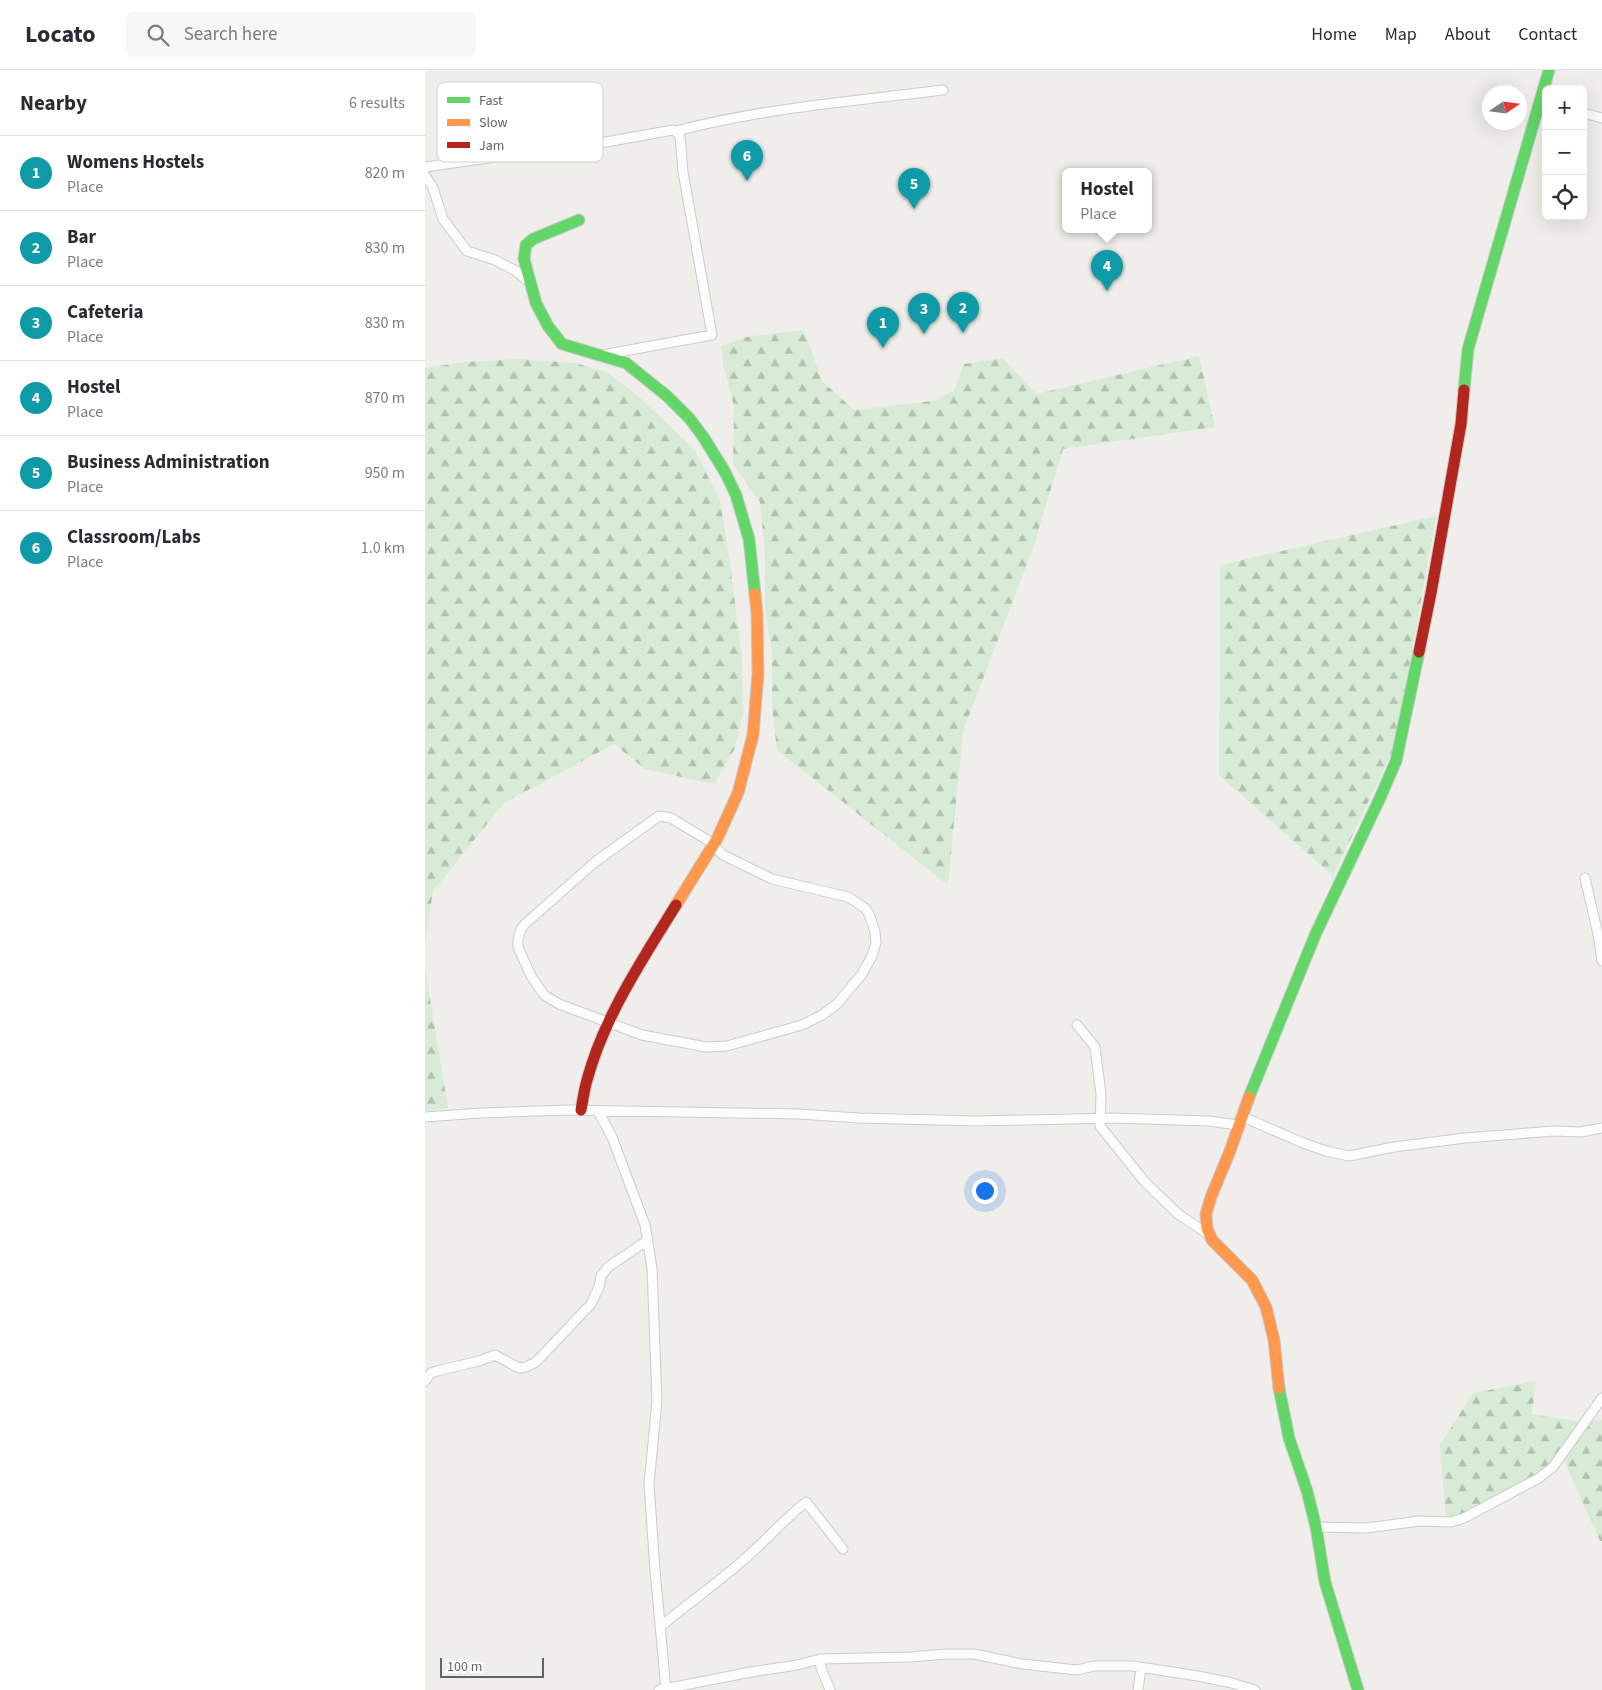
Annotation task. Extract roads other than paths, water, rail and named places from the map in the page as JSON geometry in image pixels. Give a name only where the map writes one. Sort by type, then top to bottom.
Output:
[{"type":"street","points":[[1546,85],[1549,70]]},
{"type":"street","points":[[603,143],[676,131],[717,120],[797,106],[943,90]]},
{"type":"street","points":[[1359,1690],[1325,1582],[1316,1527],[1305,1481],[1294,1455],[1287,1429],[1276,1369],[1274,1340],[1266,1307],[1252,1280],[1212,1240],[1209,1234],[1206,1214],[1213,1190],[1233,1144],[1240,1120],[1298,974],[1341,878],[1388,783],[1396,761],[1431,593],[1459,433],[1468,349],[1542,105]]},
{"type":"street","points":[[1587,114],[1602,118]]},
{"type":"street","points":[[602,356],[712,335],[683,172],[680,136],[676,131]]},
{"type":"street","points":[[425,167],[460,162]]},
{"type":"street","points":[[425,175],[433,188],[443,218],[467,251],[495,260],[516,271],[529,282]]},
{"type":"street","points":[[579,220],[533,239],[526,245],[523,253],[524,259],[529,282],[541,315],[562,344],[626,363],[667,396],[690,419],[709,446],[736,495],[749,539],[757,613],[758,648],[753,735],[738,793],[714,845],[635,971],[609,1023],[587,1080],[581,1110]]},
{"type":"street","points":[[659,816],[671,818],[714,845],[723,855],[772,879],[848,897],[865,908],[872,921],[876,943],[872,956],[862,974],[837,1004],[822,1015],[802,1025],[727,1046],[706,1047],[642,1035],[559,1004],[544,995],[531,976],[518,947],[521,929],[595,862],[659,816]]},
{"type":"street","points":[[1585,878],[1602,961]]},
{"type":"street","points":[[1077,1025],[1095,1047],[1101,1094],[1100,1126],[1144,1182],[1178,1214],[1209,1234]]},
{"type":"street","points":[[425,1117],[581,1110],[798,1114],[977,1121],[1099,1118],[1240,1120],[1326,1151],[1349,1156],[1394,1147],[1465,1138],[1553,1131],[1581,1132],[1602,1128]]},
{"type":"street","points":[[599,1111],[612,1137],[645,1225],[652,1268],[657,1401],[649,1484],[664,1690],[820,1659],[911,1657],[947,1654],[974,1654],[1022,1664],[1077,1670],[1094,1666],[1141,1668],[1198,1676],[1255,1690]]},
{"type":"street","points":[[425,1381],[431,1373],[495,1355],[519,1368],[536,1362],[591,1304],[599,1288],[601,1276],[608,1267],[648,1240]]},
{"type":"street","points":[[1316,1527],[1366,1528],[1420,1521],[1451,1522],[1464,1518],[1539,1478],[1553,1467],[1602,1398]]},
{"type":"street","points":[[660,1627],[741,1562],[770,1536],[789,1515],[806,1502],[843,1550]]},
{"type":"street","points":[[820,1659],[821,1668],[830,1690]]},
{"type":"street","points":[[1138,1690],[1141,1668]]},
{"type":"place","name":"Classroom/Labs","points":[[747,181]]},
{"type":"place","name":"Business Administration","points":[[914,209]]},
{"type":"place","name":"Hostel","points":[[1107,291]]},
{"type":"place","name":"Bar","points":[[963,333]]},
{"type":"place","name":"Cafeteria","points":[[924,334]]},
{"type":"place","name":"Womens Hostels","points":[[883,348]]}]
